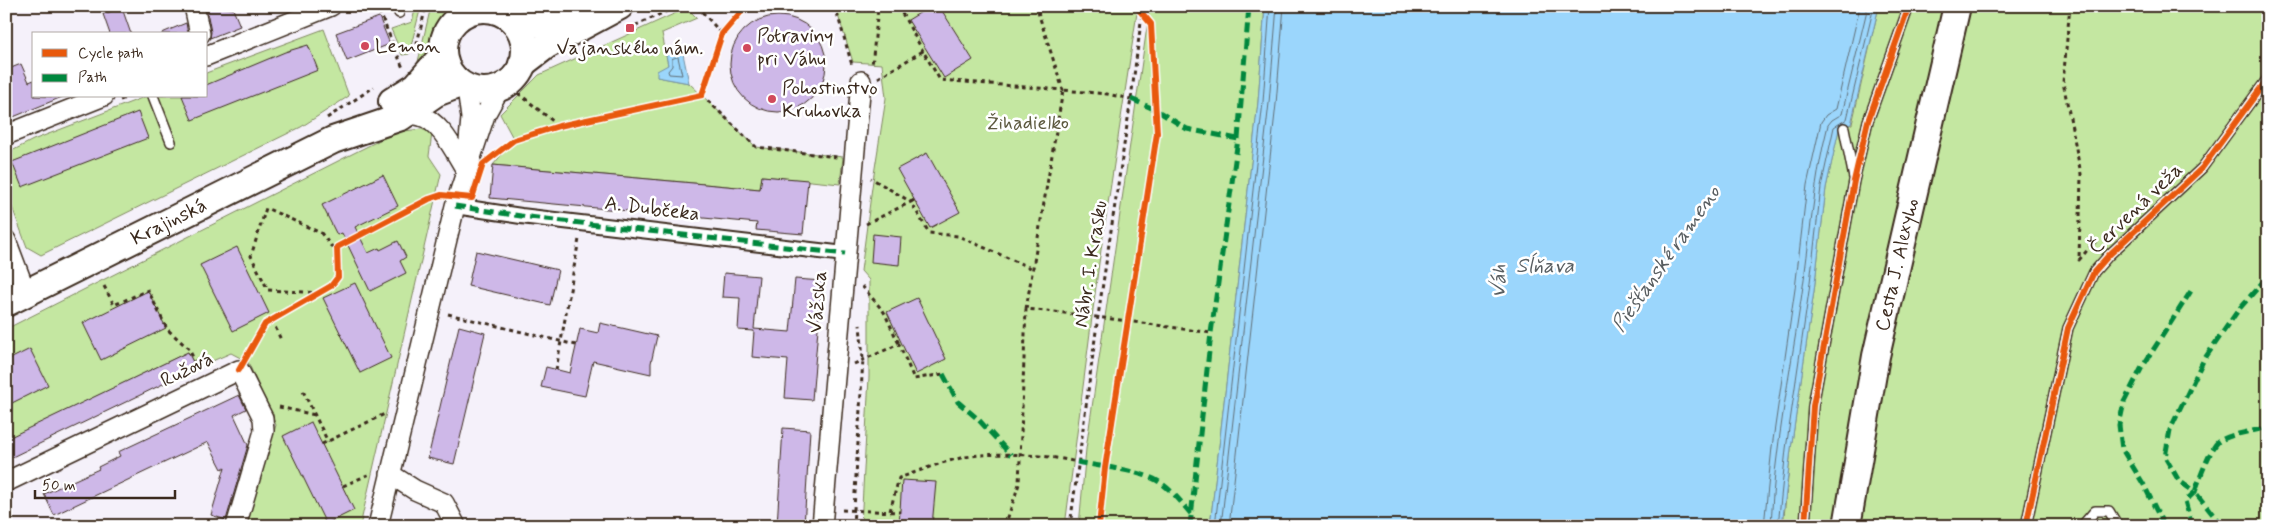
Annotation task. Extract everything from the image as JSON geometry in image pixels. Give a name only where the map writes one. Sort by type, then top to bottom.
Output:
[{"type":"main road","points":[[574,9],[535,24],[486,9],[455,14],[446,34],[443,55],[450,75],[464,86],[483,91],[515,86],[547,45],[620,6]]},
{"type":"main road","name":"Cesta J. Alexyho","points":[[1846,526],[1876,356],[1956,6]]},
{"type":"main road","points":[[504,14],[524,42],[515,86]]},
{"type":"main road","name":"Krajinská","points":[[16,298],[327,131],[416,86],[443,55]]},
{"type":"main road","name":"Krajinská","points":[[327,131],[400,116],[436,93],[464,86]]},
{"type":"street","points":[[194,6],[200,32]]},
{"type":"street","points":[[208,55],[331,6]]},
{"type":"street","points":[[538,6],[574,9]]},
{"type":"street","name":"Vážska","points":[[823,517],[845,254],[866,82]]},
{"type":"street","points":[[464,86],[471,118],[466,170]]},
{"type":"street","points":[[378,526],[383,472],[466,170],[485,115],[515,86]]},
{"type":"street","points":[[6,135],[99,98]]},
{"type":"street","points":[[400,116],[421,116],[433,124],[444,135],[466,170]]},
{"type":"street","name":"A. Dubčeka","points":[[455,206],[582,224],[845,254]]},
{"type":"street","points":[[10,236],[16,298]]},
{"type":"street","name":"Ružová","points":[[6,482],[239,370],[263,418],[264,431],[236,526]]},
{"type":"street","points":[[383,472],[444,504],[456,526]]},
{"type":"lane","points":[[1805,526],[1812,406],[1854,181],[1868,121],[1909,6]]},
{"type":"lane","name":"Červená veža","points":[[2026,526],[2068,328],[2094,272],[2109,255],[2202,168],[2268,78]]},
{"type":"lane","points":[[154,98],[171,142]]},
{"type":"lane","points":[[1844,128],[1854,181]]},
{"type":"lane","points":[[2082,526],[2095,511],[2109,511],[2118,526]]},
{"type":"path","points":[[374,6],[378,8],[403,68]]},
{"type":"path","points":[[414,53],[426,6]]},
{"type":"path","points":[[621,32],[678,6]]},
{"type":"path","points":[[697,6],[722,34]]},
{"type":"path","points":[[857,6],[879,7]]},
{"type":"path","points":[[898,6],[925,50],[940,80],[1107,94],[1131,99]]},
{"type":"path","points":[[1005,526],[1019,484],[1026,309],[1063,90],[1036,6]]},
{"type":"path","points":[[1136,6],[1142,10],[1151,24]]},
{"type":"path","points":[[2070,6],[2063,82],[2081,174],[2079,260],[2095,241],[2109,255]]},
{"type":"path","points":[[866,82],[925,50]]},
{"type":"path","points":[[396,72],[408,65]]},
{"type":"path","points":[[327,131],[376,86]]},
{"type":"path","points":[[515,86],[559,126]]},
{"type":"path","points":[[702,95],[756,148],[843,157]]},
{"type":"path","points":[[1052,124],[1057,125]]},
{"type":"path","points":[[870,178],[912,201],[928,233],[958,236],[1033,269]]},
{"type":"path","points":[[858,228],[912,201]]},
{"type":"path","points":[[6,208],[10,236]]},
{"type":"path","points":[[320,293],[268,290],[251,256],[266,208],[321,233],[331,246],[338,248]]},
{"type":"path","points":[[556,370],[563,343],[582,224]]},
{"type":"path","points":[[861,285],[884,312],[900,343],[914,379],[943,374]]},
{"type":"path","points":[[104,286],[114,305],[148,290],[168,329],[189,349],[202,375]]},
{"type":"path","points":[[1026,309],[1129,318],[1211,333]]},
{"type":"path","points":[[445,314],[576,345]]},
{"type":"path","points":[[1127,332],[1129,318]]},
{"type":"path","points":[[272,320],[281,340]]},
{"type":"path","points":[[854,526],[863,359],[900,343]]},
{"type":"path","points":[[303,391],[328,442]]},
{"type":"path","points":[[256,402],[315,415]]},
{"type":"path","points":[[322,444],[391,411]]},
{"type":"path","points":[[890,511],[899,478],[947,462],[980,455],[1020,455],[1077,462]]},
{"type":"path","points":[[343,486],[383,472]]},
{"type":"path","points":[[823,517],[854,511],[900,512]]},
{"type":"green space","points":[[416,6],[421,6],[409,54],[402,55],[391,29],[412,22]]},
{"type":"green space","points":[[431,6],[447,6],[428,55],[417,66]]},
{"type":"green space","name":"Žihadielko","points":[[835,6],[1138,6],[1099,263],[1065,526],[861,526],[869,377],[869,280],[861,271],[886,98],[882,64],[853,62]]},
{"type":"green space","points":[[1150,6],[1265,6],[1258,102],[1210,526],[1079,526],[1086,449]]},
{"type":"green space","points":[[1879,6],[2268,6],[2268,526],[1783,526],[1791,449],[1814,291],[1826,188],[1839,128],[1852,124]]},
{"type":"green space","points":[[687,8],[697,18],[662,33],[668,65],[657,77],[689,83],[756,147],[843,157],[840,184],[762,176],[760,189],[493,165],[514,140],[500,114],[539,75]]},
{"type":"green space","points":[[324,29],[349,96],[301,127],[41,255],[27,247],[6,191],[6,154],[33,140],[142,98],[208,98],[208,72]]},
{"type":"green space","points":[[421,129],[432,133],[429,156],[441,174],[360,526],[246,526],[276,425],[248,362],[231,353],[196,368],[188,352],[6,440],[6,329],[396,132]]},
{"type":"water","name":"Sĺňava","points":[[1265,6],[1879,6],[1851,124],[1839,129],[1826,188],[1782,526],[1210,526],[1258,102]]},
{"type":"water","points":[[682,49],[689,83],[657,77],[657,71],[668,65],[666,55]]},
{"type":"building","points":[[206,6],[233,9],[240,26],[210,38],[211,32]]},
{"type":"building","points":[[931,6],[939,6],[973,60],[944,78],[908,20]]},
{"type":"building","points":[[122,8],[130,32],[109,32],[103,14]]},
{"type":"building","points":[[778,16],[796,20],[812,30],[822,46],[826,64],[822,82],[812,98],[796,108],[778,112],[760,108],[744,98],[734,82],[730,64],[734,46],[744,30],[760,20]]},
{"type":"building","points":[[379,17],[390,44],[347,61],[336,33]]},
{"type":"building","points":[[186,23],[188,32],[164,32]]},
{"type":"building","points":[[308,45],[318,70],[192,120],[183,98],[208,98],[208,84],[285,52]]},
{"type":"building","points":[[21,64],[29,82],[32,81],[32,98],[60,98],[6,120],[6,70]]},
{"type":"building","points":[[138,112],[148,138],[22,187],[12,162]]},
{"type":"building","points":[[927,153],[960,212],[930,228],[897,169]]},
{"type":"building","points":[[493,165],[760,189],[762,176],[808,180],[803,234],[756,230],[757,223],[490,198]]},
{"type":"building","points":[[383,175],[398,206],[355,227],[368,253],[379,248],[380,250],[398,241],[406,257],[400,261],[406,273],[370,291],[342,233],[337,235],[322,205]]},
{"type":"building","points":[[873,234],[901,237],[899,265],[871,262]]},
{"type":"building","points":[[237,247],[269,313],[233,331],[200,265]]},
{"type":"building","points":[[476,251],[558,270],[550,305],[468,286]]},
{"type":"building","points":[[724,273],[759,276],[754,329],[790,332],[795,279],[822,281],[812,400],[785,398],[788,360],[752,357],[754,331],[738,330],[740,298],[722,297]]},
{"type":"building","points":[[355,283],[391,358],[360,373],[323,298]]},
{"type":"building","points":[[148,291],[166,328],[101,360],[83,323]]},
{"type":"building","points":[[917,298],[946,359],[916,374],[887,312]]},
{"type":"building","points":[[600,323],[657,336],[651,363],[651,374],[593,361],[585,396],[541,387],[546,367],[570,373],[580,329],[598,333]]},
{"type":"building","points":[[459,326],[485,333],[454,464],[428,458]]},
{"type":"building","points":[[30,349],[48,385],[6,406],[6,361]]},
{"type":"building","points":[[188,352],[196,368],[6,460],[6,439]]},
{"type":"building","points":[[239,395],[246,409],[234,415],[248,445],[226,520],[211,515],[225,467],[222,469],[208,442],[54,515],[44,494],[99,469],[98,467],[120,456],[118,452]]},
{"type":"building","points":[[311,422],[354,510],[326,524],[283,436]]},
{"type":"building","points":[[783,428],[810,430],[804,526],[777,526]]},
{"type":"building","points":[[902,480],[936,482],[932,526],[899,526]]},
{"type":"marked path","points":[[1190,526],[1211,333],[1238,139],[1249,6]]},
{"type":"marked path","points":[[1131,99],[1156,110],[1187,129],[1238,139]]},
{"type":"marked path","points":[[455,206],[521,216],[845,254]]},
{"type":"marked path","points":[[2192,526],[2185,501],[2195,492],[2179,481],[2165,457],[2170,430],[2203,361],[2239,309],[2268,276]]},
{"type":"marked path","points":[[2164,526],[2144,485],[2122,449],[2119,425],[2124,402],[2141,369],[2191,291]]},
{"type":"marked path","points":[[943,374],[958,402],[978,419],[1011,455]]},
{"type":"marked path","points":[[2222,526],[2195,492],[2208,458],[2218,442],[2223,439],[2268,427]]},
{"type":"marked path","points":[[1077,462],[1126,471],[1154,479],[1170,490],[1191,514]]},
{"type":"cycle path","points":[[239,370],[265,324],[331,286],[338,277],[337,247],[429,199],[441,195],[472,198],[483,164],[514,140],[559,126],[702,95],[722,34],[746,6]]},
{"type":"cycle path","points":[[1099,526],[1105,468],[1157,133],[1151,24],[1136,6]]},
{"type":"cycle path","points":[[1805,526],[1813,406],[1854,181],[1868,121],[1909,6]]},
{"type":"cycle path","points":[[2026,526],[2068,328],[2094,272],[2109,255],[2202,168],[2268,78]]},
{"type":"place","name":"Vajanského nám.","points":[[630,28]]},
{"type":"place","name":"Lemon","points":[[365,46]]},
{"type":"place","name":"Potraviny pri Váhu","points":[[747,48]]},
{"type":"place","name":"Pohostinstvo Kruhovka","points":[[772,99]]},
{"type":"water label","name":"Piešťanské rameno","points":[[1666,259]]},
{"type":"water label","name":"Váh","points":[[1499,281]]}]
